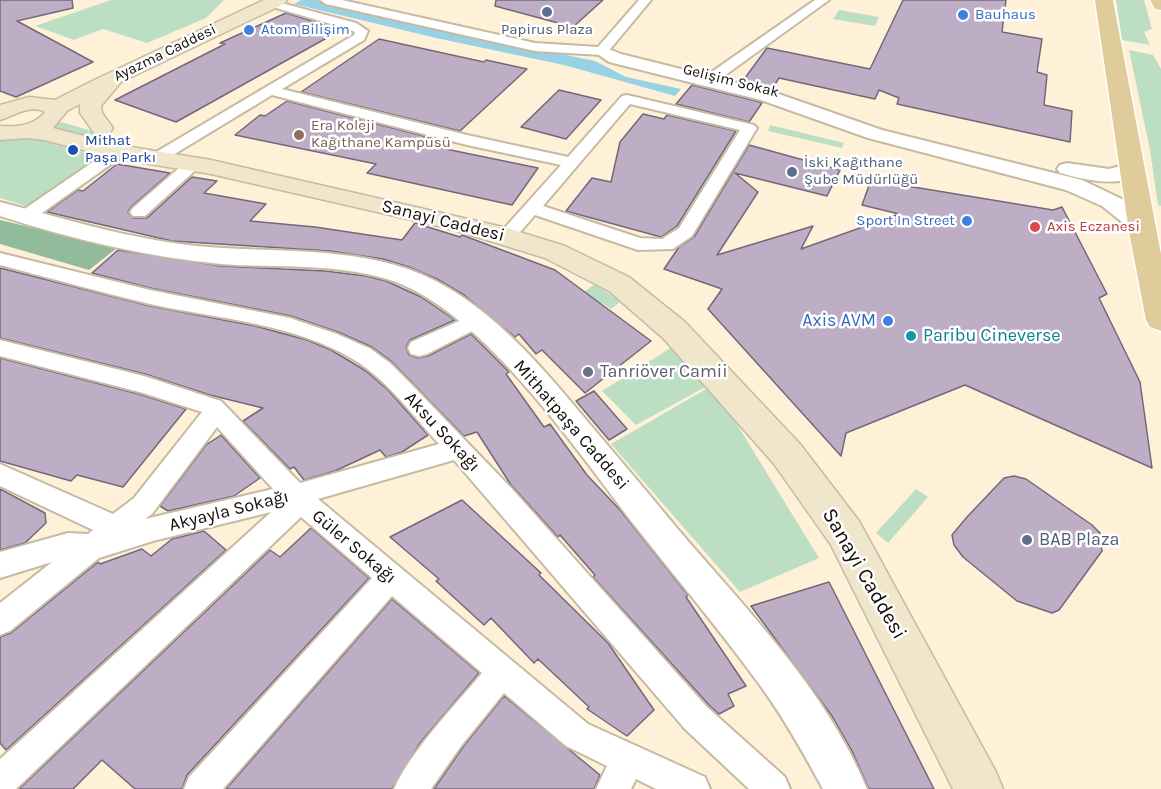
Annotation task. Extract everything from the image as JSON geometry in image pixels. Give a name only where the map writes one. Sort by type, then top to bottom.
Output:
[{"type":"main road","points":[[1104,0],[1142,226],[1160,298]]},
{"type":"main road","points":[[1159,0],[1161,5]]},
{"type":"main road","name":"Ayazma Caddesi","points":[[1,117],[232,6],[266,1]]},
{"type":"main road","name":"Ayazma Caddesi","points":[[26,131],[44,124],[55,112],[114,78],[266,1]]},
{"type":"main road","points":[[102,128],[91,113],[90,105],[114,78]]},
{"type":"main road","name":"Sanayi Caddesi","points":[[30,104],[45,104],[55,112],[175,156],[398,209],[519,223],[578,262],[627,290],[674,330],[787,454],[845,533],[979,789]]},
{"type":"main road","points":[[1,117],[26,131]]},
{"type":"main road","name":"Sanayi Caddesi","points":[[26,131],[45,133],[118,152],[175,156]]},
{"type":"street","points":[[326,0],[535,47],[602,51],[615,58],[711,79],[782,100],[875,134],[1074,185],[1104,196],[1119,205],[1142,226]]},
{"type":"street","points":[[602,51],[645,0]]},
{"type":"street","points":[[711,79],[823,0]]},
{"type":"street","points":[[139,212],[175,156],[268,90],[353,41],[360,36],[362,31],[266,1]]},
{"type":"street","name":"Gelişim Sokak","points":[[711,79],[1048,166],[1102,175],[1120,174],[1132,169]]},
{"type":"street","points":[[268,90],[467,140],[571,162]]},
{"type":"street","points":[[627,99],[749,128],[686,232],[666,246],[638,244],[519,223],[627,99]]},
{"type":"street","points":[[13,212],[118,152]]},
{"type":"street","name":"Mithatpaşa Caddesi","points":[[13,212],[134,245],[223,256],[328,262],[382,270],[421,283],[440,294],[475,321],[543,388],[776,675],[810,725],[846,789]]},
{"type":"street","name":"Aksu Sokağı","points":[[0,259],[150,297],[290,324],[330,339],[382,369],[504,498],[696,718],[773,789]]},
{"type":"street","points":[[418,348],[475,321]]},
{"type":"street","name":"Güler Sokağı","points":[[0,348],[144,385],[213,407],[298,498],[577,735],[693,789]]},
{"type":"street","points":[[0,621],[143,506],[217,410]]},
{"type":"street","name":"Akyayla Sokağı","points":[[0,565],[68,545],[94,547],[153,529],[298,498],[458,450]]},
{"type":"street","points":[[0,475],[78,509],[117,529]]},
{"type":"street","points":[[6,789],[0,782],[298,498]]},
{"type":"street","points":[[201,789],[390,578]]},
{"type":"street","points":[[411,789],[450,735],[503,671]]},
{"type":"street","points":[[613,789],[629,759]]},
{"type":"green space","points":[[111,0],[224,0],[206,18],[147,43],[103,29],[74,40],[35,26]]},
{"type":"green space","points":[[1116,0],[1144,0],[1152,29],[1144,32],[1150,45],[1122,40]]},
{"type":"green space","points":[[839,10],[879,17],[875,26],[833,19]]},
{"type":"green space","points":[[1129,50],[1153,55],[1161,69],[1161,206],[1158,205],[1150,150]]},
{"type":"green space","points":[[54,120],[116,138],[101,140],[42,128]]},
{"type":"green space","points":[[770,125],[844,143],[842,148],[768,131]]},
{"type":"green space","points":[[31,138],[98,156],[26,206],[0,198],[0,141]]},
{"type":"green space","points":[[0,220],[117,248],[89,270],[0,244]]},
{"type":"green space","points":[[595,284],[620,302],[611,309],[602,303],[565,330],[548,317]]},
{"type":"green space","points":[[672,347],[707,386],[636,425],[602,391]]},
{"type":"green space","points":[[708,388],[730,413],[819,558],[740,592],[611,444]]},
{"type":"green space","points":[[916,489],[928,497],[888,543],[876,533]]},
{"type":"water","points":[[301,0],[317,0],[411,23],[595,61],[626,77],[681,89],[675,96],[564,65],[436,38],[294,4]]},
{"type":"building","points":[[0,0],[72,0],[73,8],[17,21],[93,62],[16,97],[0,91]]},
{"type":"building","name":"Papirus Plaza","points":[[496,0],[603,0],[573,27],[495,6]]},
{"type":"building","points":[[903,0],[1006,0],[1002,32],[1042,39],[1037,72],[1047,75],[1044,105],[1072,111],[1070,142],[897,104],[899,98],[879,90],[875,99],[779,78],[772,89],[742,82],[767,48],[870,69]]},
{"type":"building","points":[[286,13],[341,30],[176,122],[115,100],[225,44],[220,43]]},
{"type":"building","points":[[379,39],[527,69],[460,131],[301,92]]},
{"type":"building","points":[[692,85],[762,103],[749,122],[676,104]]},
{"type":"building","points":[[559,90],[601,100],[566,139],[521,127]]},
{"type":"building","points":[[287,101],[447,142],[441,148],[538,168],[512,205],[367,173],[376,164],[235,135],[260,115],[265,116]]},
{"type":"building","points":[[643,114],[664,119],[667,115],[736,131],[677,226],[661,237],[566,211],[592,178],[611,182],[620,142]]},
{"type":"building","name":"Axis AVM","points":[[749,145],[840,170],[827,196],[735,173],[758,192],[717,255],[813,226],[801,249],[899,214],[862,205],[871,180],[1053,210],[1062,207],[1107,294],[1099,298],[1140,382],[1152,468],[965,385],[846,433],[841,456],[708,309],[722,289],[664,269],[679,247],[694,237]]},
{"type":"building","points":[[117,164],[170,173],[131,207],[128,212],[133,218],[147,218],[192,177],[217,181],[204,193],[266,204],[250,221],[315,227],[402,240],[415,223],[460,237],[462,235],[555,270],[651,341],[585,393],[542,350],[536,354],[519,334],[515,337],[464,295],[437,279],[409,267],[383,259],[330,251],[172,241],[47,212],[78,190],[83,191]]},
{"type":"building","points":[[118,250],[221,266],[325,271],[366,276],[386,281],[421,297],[455,320],[410,340],[406,347],[409,355],[418,358],[428,356],[471,334],[509,372],[506,374],[544,427],[550,424],[587,475],[621,511],[688,595],[686,597],[746,686],[728,694],[734,706],[719,714],[709,705],[593,577],[595,575],[560,535],[558,537],[511,485],[477,432],[464,436],[391,361],[372,347],[338,332],[291,316],[150,288],[92,273]]},
{"type":"building","points":[[0,268],[150,306],[255,326],[307,340],[331,350],[366,371],[388,390],[428,435],[402,452],[386,457],[380,450],[335,471],[304,480],[294,467],[290,469],[243,421],[263,408],[210,395],[145,374],[0,338]]},
{"type":"building","points":[[0,358],[142,395],[186,409],[123,487],[77,475],[71,481],[0,461]]},
{"type":"building","points":[[594,391],[627,429],[609,440],[576,401]]},
{"type":"building","points":[[221,435],[260,478],[234,496],[168,511],[160,506],[206,445]]},
{"type":"building","name":"BAB Plaza","points":[[1014,476],[1026,479],[1100,533],[1102,551],[1059,610],[1052,613],[1017,601],[963,557],[954,545],[952,535],[967,517],[1004,478]]},
{"type":"building","points":[[0,489],[45,513],[46,523],[25,543],[0,550]]},
{"type":"building","points":[[462,500],[541,573],[539,575],[608,643],[654,710],[627,736],[587,709],[589,707],[538,659],[534,663],[491,618],[484,625],[436,581],[439,579],[390,537]]},
{"type":"building","points":[[311,528],[369,578],[187,775],[182,789],[135,789],[102,760],[73,789],[19,789],[270,550],[280,557]]},
{"type":"building","points":[[204,531],[226,550],[6,750],[0,743],[0,637],[11,633],[98,562],[100,564],[142,549],[151,556],[172,539]]},
{"type":"building","points":[[829,582],[934,789],[869,789],[852,751],[832,716],[751,606]]},
{"type":"building","points":[[392,599],[479,673],[420,743],[392,789],[226,789]]},
{"type":"building","points":[[504,696],[600,775],[594,789],[434,789],[463,747]]},
{"type":"place","name":"Papirus Plaza","points":[[547,12]]},
{"type":"place","name":"Bauhaus","points":[[963,15]]},
{"type":"place","name":"Atom Bilişim","points":[[249,30]]},
{"type":"place","name":"Era Koleji Kağıthane Kampüsü","points":[[299,135]]},
{"type":"place","name":"Mithat Paşa Parkı","points":[[73,150]]},
{"type":"place","name":"İski Kağıthane Şube Müdürlüğü","points":[[792,172]]},
{"type":"place","name":"Sport In Street","points":[[967,221]]},
{"type":"place","name":"Axis Eczanesi","points":[[1035,227]]},
{"type":"place","name":"Axis AVM","points":[[888,321]]},
{"type":"place","name":"Paribu Cineverse","points":[[911,336]]},
{"type":"place","name":"Tanriöver Camii","points":[[588,372]]},
{"type":"place","name":"BAB Plaza","points":[[1027,540]]}]
